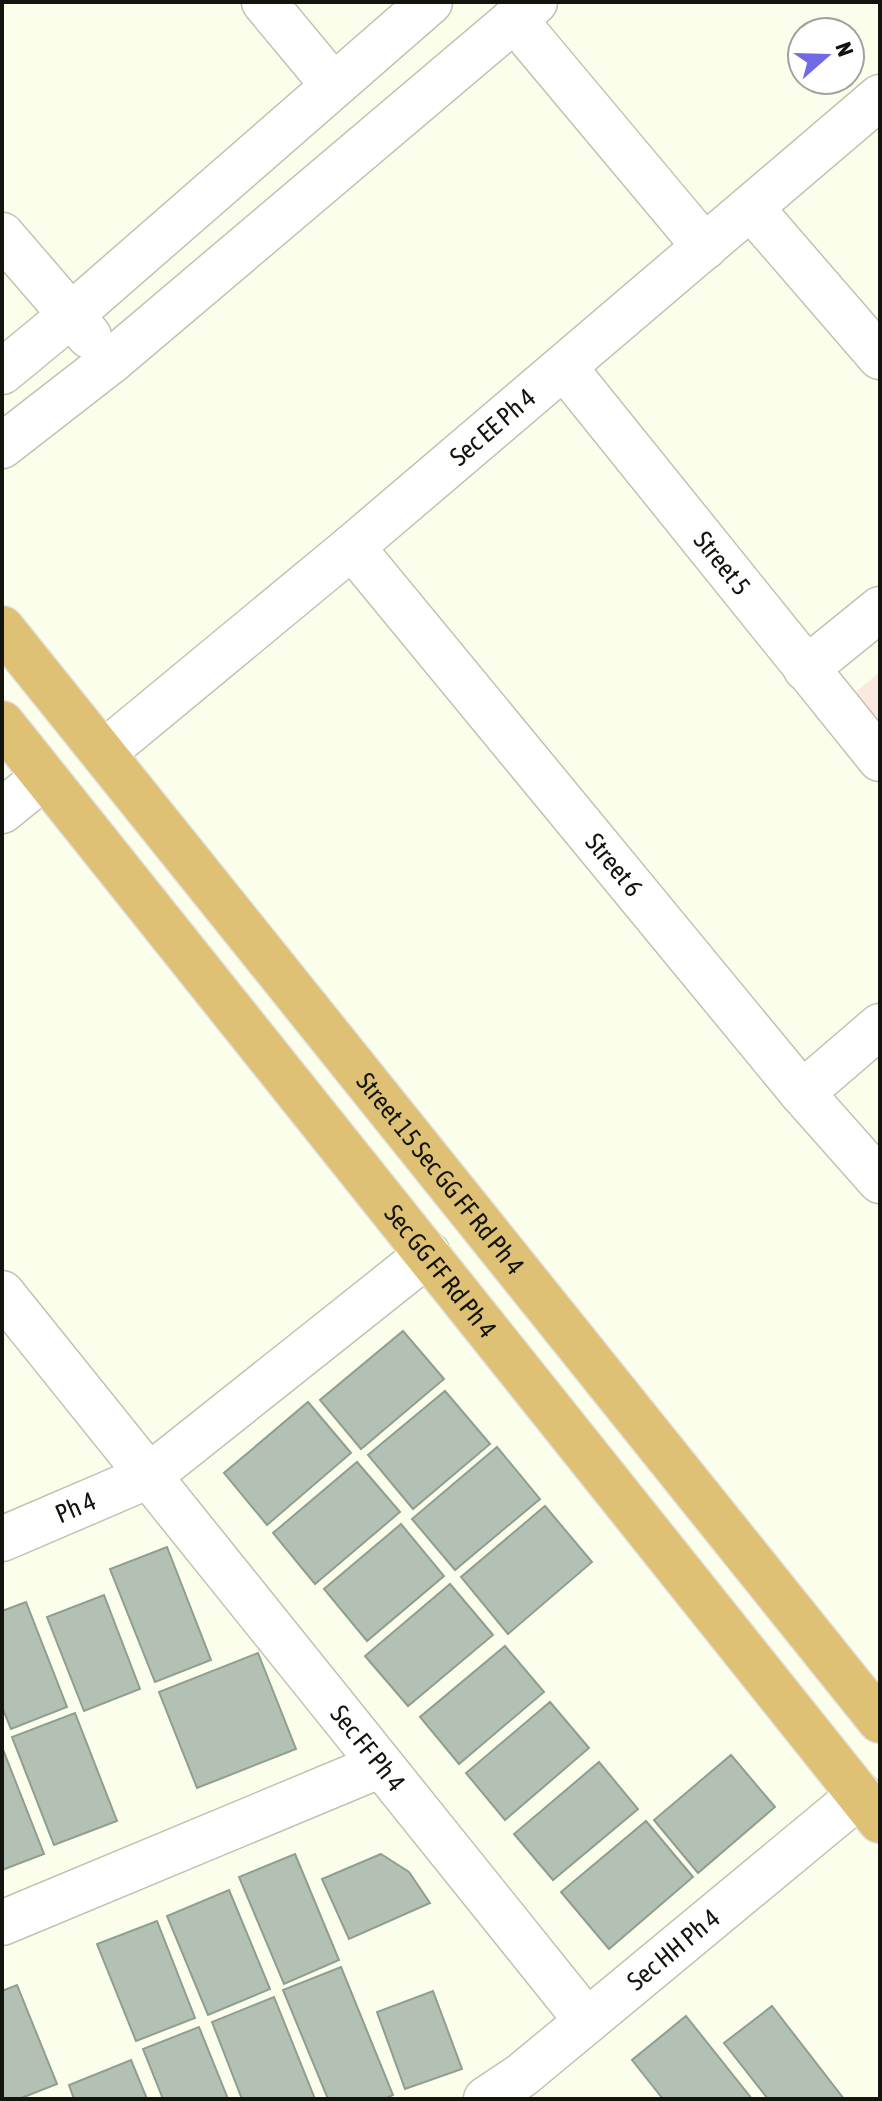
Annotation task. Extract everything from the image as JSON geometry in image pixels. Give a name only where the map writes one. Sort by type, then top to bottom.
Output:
[{"type":"main road","name":"Street 15 Sec GG FF Rd Ph 4","points":[[2,628],[880,1721]]},
{"type":"main road","name":"Sec GG FF Rd Ph 4","points":[[2,723],[870,1808]]},
{"type":"street","points":[[264,2],[333,85]]},
{"type":"street","points":[[2,372],[430,2]]},
{"type":"street","points":[[2,446],[110,362],[524,11],[705,247]]},
{"type":"street","name":"Sec EE Ph 4","points":[[103,753],[352,547],[880,97]]},
{"type":"street","points":[[751,208],[880,357]]},
{"type":"street","points":[[2,235],[110,362]]},
{"type":"street","name":"Street 5","points":[[564,367],[880,759]]},
{"type":"street","name":"Street 6","points":[[352,547],[802,1093],[880,1181]]},
{"type":"street","points":[[806,669],[880,609]]},
{"type":"street","points":[[2,811],[44,777]]},
{"type":"street","points":[[802,1093],[880,1026]]},
{"type":"street","points":[[149,1476],[428,1254]]},
{"type":"street","name":"Sec FF Ph 4","points":[[2,1293],[587,2021]]},
{"type":"street","name":"Ph 4","points":[[2,1539],[149,1476]]},
{"type":"street","points":[[2,1923],[381,1765]]},
{"type":"street","name":"Sec HH Ph 4","points":[[486,2099],[522,2075],[587,2021],[870,1808]]},
{"type":"shaded area","points":[[880,672],[880,722],[856,692]]},
{"type":"building","points":[[403,1331],[444,1379],[361,1449],[320,1400]]},
{"type":"building","points":[[445,1391],[490,1444],[413,1509],[368,1455]]},
{"type":"building","points":[[308,1402],[351,1453],[267,1525],[224,1473]]},
{"type":"building","points":[[497,1447],[540,1499],[455,1570],[412,1519]]},
{"type":"building","points":[[357,1462],[400,1512],[315,1584],[273,1533]]},
{"type":"building","points":[[545,1506],[592,1562],[508,1634],[461,1577]]},
{"type":"building","points":[[401,1524],[444,1576],[367,1641],[324,1589]]},
{"type":"building","points":[[167,1547],[211,1660],[155,1682],[110,1569]]},
{"type":"building","points":[[450,1584],[493,1635],[408,1706],[365,1656]]},
{"type":"building","points":[[104,1595],[140,1689],[84,1711],[47,1617]]},
{"type":"building","points":[[26,1602],[67,1707],[11,1729],[2,1707],[2,1611]]},
{"type":"building","points":[[505,1646],[544,1692],[459,1764],[420,1717]]},
{"type":"building","points":[[258,1653],[296,1749],[197,1788],[159,1692]]},
{"type":"building","points":[[550,1702],[589,1748],[505,1820],[466,1773]]},
{"type":"building","points":[[75,1713],[117,1821],[54,1845],[12,1737]]},
{"type":"building","points":[[2,1747],[44,1854],[2,1870]]},
{"type":"building","points":[[731,1755],[775,1807],[698,1873],[654,1820]]},
{"type":"building","points":[[599,1762],[638,1809],[553,1880],[514,1834]]},
{"type":"building","points":[[646,1821],[693,1877],[609,1949],[561,1892]]},
{"type":"building","points":[[295,1854],[339,1960],[284,1984],[239,1877]]},
{"type":"building","points":[[381,1854],[409,1872],[430,1903],[349,1939],[322,1879]]},
{"type":"building","points":[[229,1890],[270,1989],[208,2015],[167,1916]]},
{"type":"building","points":[[157,1921],[195,2018],[136,2041],[97,1944]]},
{"type":"building","points":[[341,1967],[393,2095],[384,2099],[328,2099],[283,1990]]},
{"type":"building","points":[[17,1985],[57,2084],[19,2099],[2,2099],[2,1991]]},
{"type":"building","points":[[433,1991],[462,2069],[405,2089],[377,2012]]},
{"type":"building","points":[[274,1997],[315,2099],[242,2099],[212,2022]]},
{"type":"building","points":[[772,2006],[844,2099],[768,2099],[724,2043]]},
{"type":"building","points":[[686,2016],[752,2099],[663,2099],[632,2060]]},
{"type":"building","points":[[199,2027],[228,2099],[163,2099],[143,2049]]},
{"type":"building","points":[[131,2060],[147,2099],[74,2099],[69,2085]]}]
